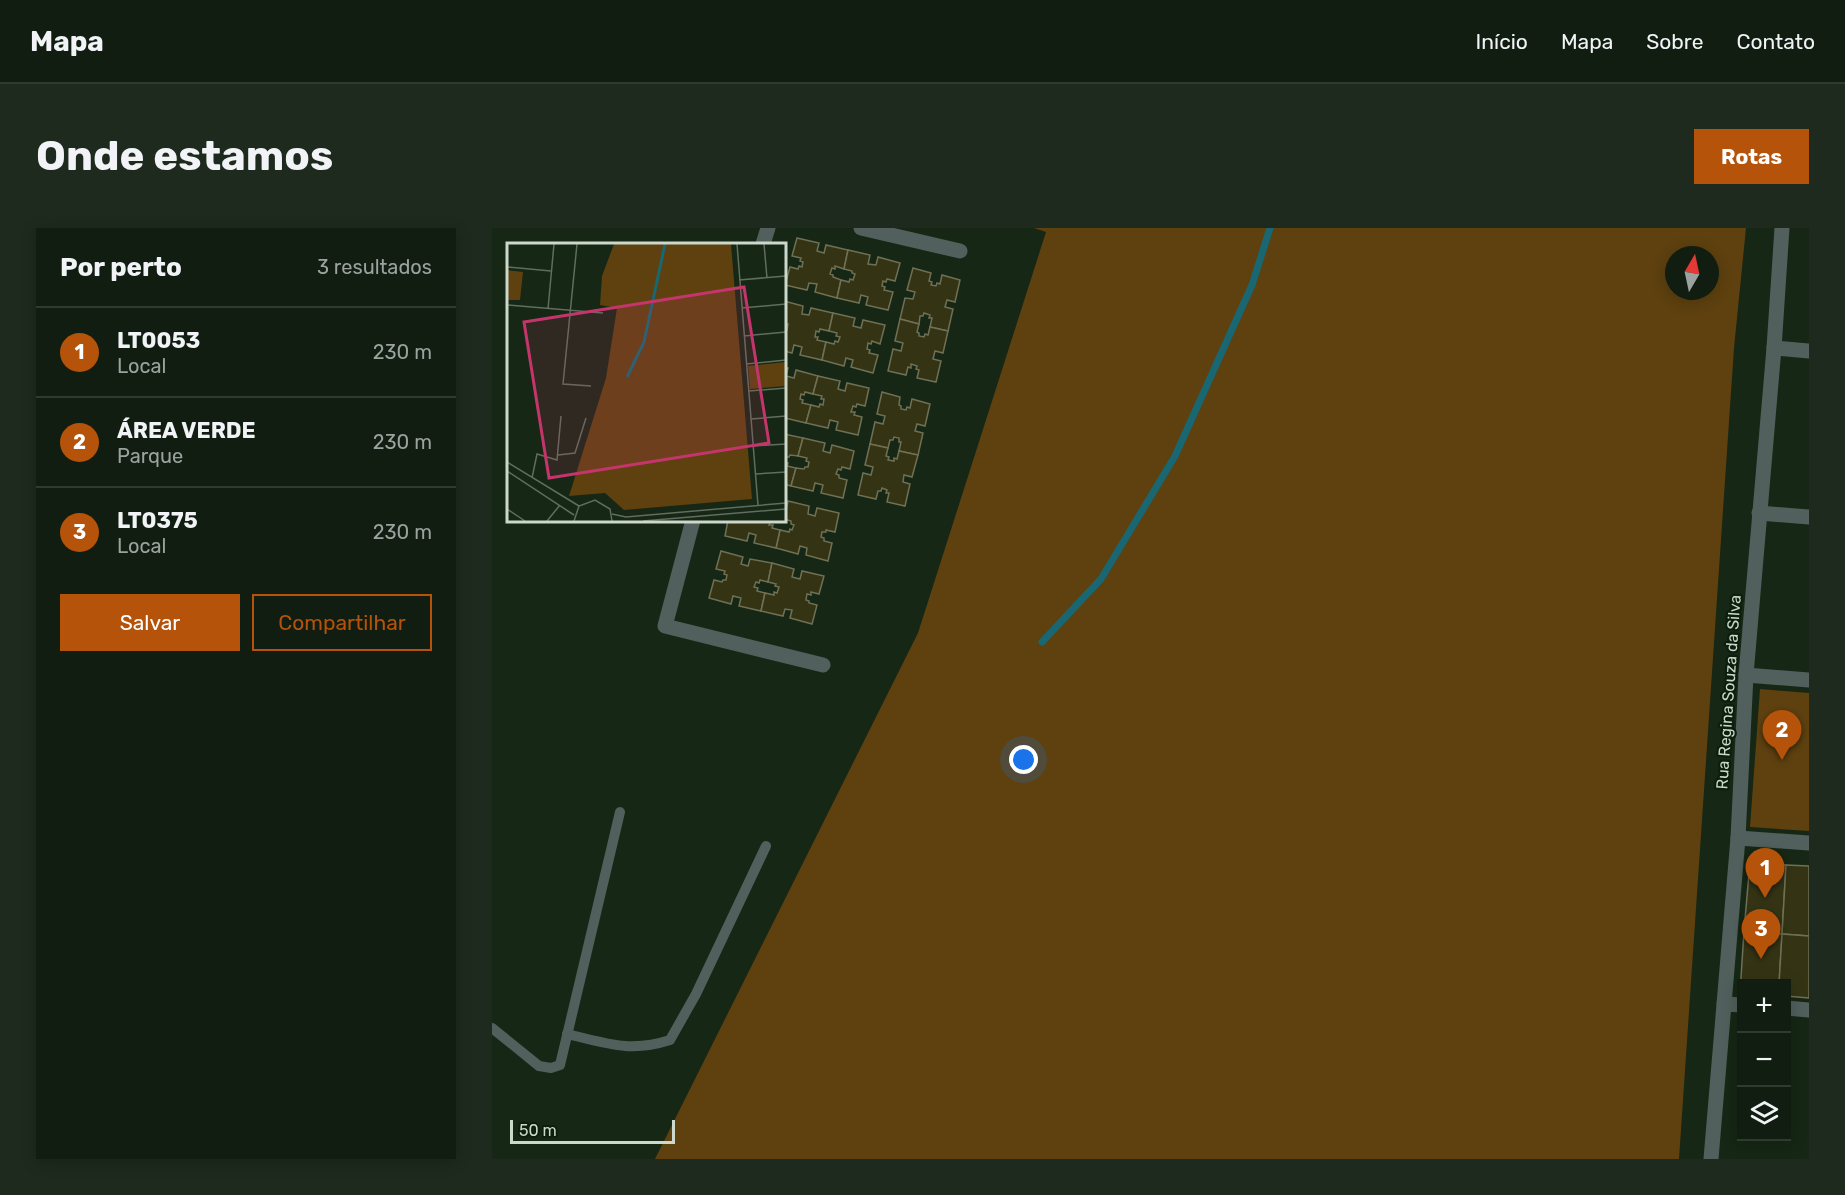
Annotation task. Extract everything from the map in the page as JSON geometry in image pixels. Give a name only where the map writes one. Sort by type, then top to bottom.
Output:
[{"type":"street","points":[[763,243],[768,228]]},
{"type":"street","points":[[861,228],[960,251]]},
{"type":"street","name":"Rua Regina Souza da Silva","points":[[1711,1159],[1738,838],[1746,675],[1782,228]]},
{"type":"street","points":[[1774,348],[1809,351]]},
{"type":"street","points":[[1759,513],[1809,517]]},
{"type":"street","points":[[692,522],[665,627],[823,665]]},
{"type":"street","points":[[1746,675],[1809,680]]},
{"type":"street","points":[[1738,838],[1809,843]]},
{"type":"street","points":[[1724,1004],[1737,1005]]},
{"type":"street","points":[[1791,1008],[1809,1010]]},
{"type":"lane","points":[[492,1028],[539,1066],[551,1068],[560,1065],[620,812]]},
{"type":"lane","points":[[567,1034],[621,1047],[651,1046],[670,1040],[696,994],[766,846]]},
{"type":"shaded area","points":[[1034,228],[1746,228],[1734,348],[1679,1159],[655,1159],[918,633],[1046,232]]},
{"type":"shaded area","points":[[1760,689],[1809,693],[1809,831],[1750,827]]},
{"type":"building","points":[[797,238],[819,243],[817,251],[824,253],[826,245],[848,250],[844,269],[835,266],[830,274],[841,280],[837,298],[815,292],[817,284],[809,283],[807,290],[786,285],[790,267],[798,269],[799,266],[802,267],[801,258],[792,256]]},
{"type":"building","points":[[848,250],[870,255],[868,264],[876,265],[878,257],[900,263],[895,281],[887,279],[886,282],[883,281],[884,290],[893,292],[888,310],[866,305],[868,297],[861,295],[859,303],[837,298],[841,280],[849,282],[850,279],[853,280],[855,274],[844,269]]},
{"type":"building","points":[[913,268],[931,273],[929,281],[932,282],[931,285],[940,284],[942,275],[960,280],[955,302],[947,300],[945,307],[953,309],[948,331],[930,327],[932,318],[924,313],[920,316],[919,324],[900,319],[905,298],[913,299],[915,292],[907,290]]},
{"type":"building","points":[[786,302],[803,306],[802,314],[809,315],[811,308],[833,313],[829,331],[820,329],[819,332],[816,331],[817,340],[826,342],[822,360],[800,355],[802,347],[794,345],[792,353],[786,352],[788,324],[786,323]]},
{"type":"building","points":[[833,313],[855,318],[853,326],[861,328],[863,320],[885,325],[880,344],[872,341],[871,344],[868,343],[869,353],[878,355],[873,373],[851,367],[853,360],[846,358],[844,366],[822,360],[826,342],[834,344],[840,337],[836,336],[837,333],[829,331]]},
{"type":"building","points":[[900,319],[919,324],[917,332],[919,336],[928,335],[930,327],[948,331],[943,353],[935,351],[933,359],[941,361],[936,382],[917,378],[919,370],[916,369],[917,366],[911,364],[906,375],[888,371],[893,349],[901,351],[903,343],[895,341]]},
{"type":"building","points":[[796,370],[818,376],[813,394],[805,392],[804,395],[801,394],[802,403],[811,405],[806,423],[786,418],[786,376],[794,378]]},
{"type":"building","points":[[818,376],[840,381],[838,389],[845,391],[847,383],[869,388],[865,406],[857,404],[856,407],[853,406],[851,412],[862,417],[858,435],[836,430],[838,422],[830,420],[828,428],[806,423],[811,405],[819,407],[820,404],[823,405],[822,396],[813,394]]},
{"type":"building","points":[[882,392],[900,397],[901,409],[910,408],[912,399],[930,404],[925,426],[917,424],[915,431],[923,433],[918,455],[899,451],[901,442],[899,438],[894,437],[890,440],[888,448],[870,444],[875,422],[883,424],[885,416],[877,414]]},
{"type":"building","points":[[786,434],[803,438],[798,456],[790,455],[786,457]]},
{"type":"building","points":[[803,438],[825,443],[823,451],[830,453],[832,445],[854,451],[850,469],[842,467],[836,474],[839,478],[847,480],[843,498],[821,493],[823,485],[815,483],[813,491],[791,486],[796,468],[808,467],[807,458],[798,456]]},
{"type":"building","points":[[870,444],[888,448],[886,456],[889,457],[888,460],[897,459],[899,451],[918,455],[912,477],[904,475],[903,482],[910,484],[905,506],[887,502],[889,493],[882,488],[878,491],[876,499],[858,495],[863,473],[871,475],[873,467],[865,465]]},
{"type":"building","points":[[786,462],[787,466],[796,468],[791,486],[786,485]]},
{"type":"building","points":[[788,501],[809,506],[808,514],[815,516],[817,508],[839,513],[835,532],[826,530],[822,532],[821,537],[824,541],[832,543],[828,561],[806,555],[807,548],[800,546],[798,554],[776,548],[780,530],[789,532],[794,525],[786,520]]},
{"type":"building","points":[[728,522],[770,522],[769,525],[773,525],[772,528],[780,530],[776,548],[754,543],[756,535],[749,533],[747,541],[725,536]]},
{"type":"building","points":[[721,551],[743,557],[741,564],[748,566],[750,559],[772,563],[768,582],[760,580],[754,587],[758,588],[757,591],[765,593],[761,611],[739,606],[741,598],[733,596],[731,604],[709,598],[714,580],[722,582],[726,580],[725,571],[716,569]]},
{"type":"building","points":[[772,563],[794,569],[792,577],[800,579],[802,571],[824,576],[819,594],[811,592],[811,595],[807,594],[806,600],[817,605],[812,624],[790,618],[792,610],[785,609],[783,616],[761,611],[765,593],[774,595],[779,587],[768,582]]},
{"type":"building","points":[[1750,862],[1786,865],[1782,934],[1744,931]]},
{"type":"building","points":[[1786,865],[1809,866],[1809,936],[1782,934]]},
{"type":"building","points":[[1744,931],[1782,934],[1779,979],[1741,979]]},
{"type":"building","points":[[1782,934],[1809,936],[1809,998],[1791,996],[1791,979],[1779,979]]},
{"type":"waterway","points":[[1042,642],[1101,579],[1175,456],[1252,285],[1270,228]]},
{"type":"place","name":"ÁREA VERDE","points":[[1782,760]]},
{"type":"place","name":"LT0053","points":[[1765,898]]},
{"type":"place","name":"LT0375","points":[[1761,959]]}]
